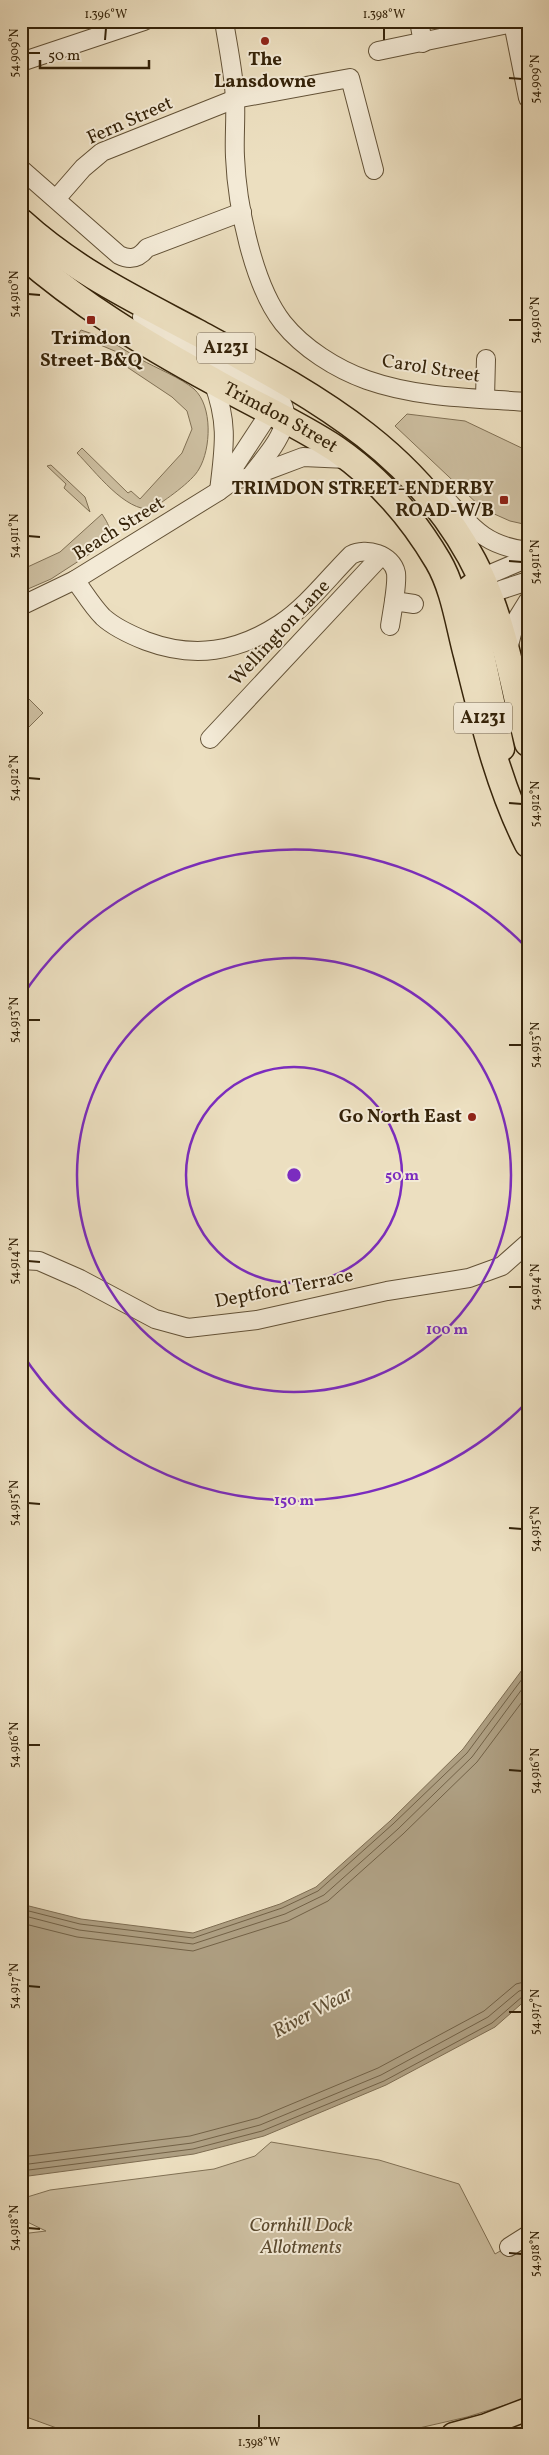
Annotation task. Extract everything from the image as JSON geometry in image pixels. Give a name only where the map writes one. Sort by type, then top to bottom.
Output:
[{"type":"highway","name":"Trimdon Street","points":[[21,222],[51,249],[104,283],[242,357],[347,419],[383,448],[422,486]]},
{"type":"highway","name":"Trimdon Street","points":[[21,253],[44,273],[98,313],[213,382],[279,411],[350,459],[390,496],[420,534],[439,563],[471,590]]},
{"type":"highway","name":"A1231","points":[[422,486],[455,529],[471,590],[485,726],[513,810],[528,844]]},
{"type":"highway","name":"A1231","points":[[471,590],[507,658],[528,743]]},
{"type":"main road","points":[[453,2434],[486,2425],[528,2409]]},
{"type":"street","points":[[21,62],[144,21]]},
{"type":"street","points":[[419,21],[423,43]]},
{"type":"street","name":"Carol Street","points":[[230,22],[235,99],[235,158],[242,212],[248,242],[268,299],[283,324],[308,346],[343,370],[367,380],[428,394],[485,398],[527,396]]},
{"type":"street","points":[[378,51],[423,43],[473,26],[518,22],[528,98]]},
{"type":"street","name":"Fern Street","points":[[56,199],[83,168],[102,152],[235,99],[350,78],[374,170]]},
{"type":"street","points":[[21,170],[126,259],[133,259],[142,255],[147,248],[242,212]]},
{"type":"street","points":[[104,283],[120,305],[269,389],[279,411],[298,399],[315,400]]},
{"type":"street","points":[[485,398],[486,359]]},
{"type":"street","points":[[213,382],[221,402],[226,433],[219,491]]},
{"type":"street","name":"Beach Street","points":[[21,606],[76,580],[242,478],[267,454],[279,411]]},
{"type":"street","points":[[242,478],[303,457],[350,459]]},
{"type":"street","points":[[422,486],[443,496],[472,529],[490,542],[528,551]]},
{"type":"street","points":[[76,580],[98,611],[117,627],[169,649],[201,652],[243,643],[280,624],[298,610],[351,555],[358,551],[372,551],[381,556],[395,570],[394,601],[390,626]]},
{"type":"street","name":"Wellington Lane","points":[[210,739],[381,556]]},
{"type":"street","points":[[471,590],[528,558]]},
{"type":"street","points":[[471,590],[528,581]]},
{"type":"street","points":[[394,601],[414,604]]},
{"type":"street","points":[[507,658],[515,622],[528,601]]},
{"type":"street","name":"Deptford Terrace","points":[[21,1260],[39,1262],[80,1279],[155,1319],[188,1328],[257,1320],[387,1291],[469,1278],[502,1266],[528,1243]]},
{"type":"street","points":[[509,2247],[528,2235]]},
{"type":"green space","points":[[81,330],[107,339],[133,355],[131,358],[91,341],[79,333]]},
{"type":"green space","points":[[109,355],[129,363],[140,359],[175,377],[194,389],[200,396],[204,406],[207,417],[208,439],[203,461],[199,469],[184,485],[152,509],[131,504],[121,497],[77,453],[82,448],[128,493],[131,491],[140,499],[182,453],[192,429],[187,411],[172,397]]},
{"type":"green space","points":[[407,414],[465,421],[528,451],[528,525],[510,521],[483,509],[395,426]]},
{"type":"green space","points":[[51,465],[85,497],[90,512],[64,488],[66,484],[47,466]]},
{"type":"green space","points":[[102,514],[110,529],[108,540],[105,544],[51,579],[21,592],[21,570],[60,552]]},
{"type":"green space","points":[[21,691],[43,713],[21,735]]},
{"type":"green space","name":"Cornhill Dock Allotments","points":[[271,2142],[379,2160],[459,2184],[495,2254],[528,2235],[528,2398],[467,2417],[393,2434],[73,2434],[21,2415],[21,2234],[46,2231],[21,2219],[21,2203],[24,2198],[50,2190],[214,2169],[255,2156]]},
{"type":"water","name":"River Wear","points":[[528,1662],[528,1998],[495,2027],[386,2085],[264,2136],[194,2154],[21,2177],[21,1904],[81,1919],[193,1933],[280,1904],[316,1887],[390,1821],[463,1749]]},
{"type":"place","name":"The Lansdowne","points":[[265,41]]},
{"type":"place","name":"Trimdon Street-B&Q","points":[[91,320]]},
{"type":"place","name":"TRIMDON STREET-ENDERBY ROAD-W/B","points":[[504,500]]},
{"type":"place","name":"Go North East","points":[[472,1117]]}]
